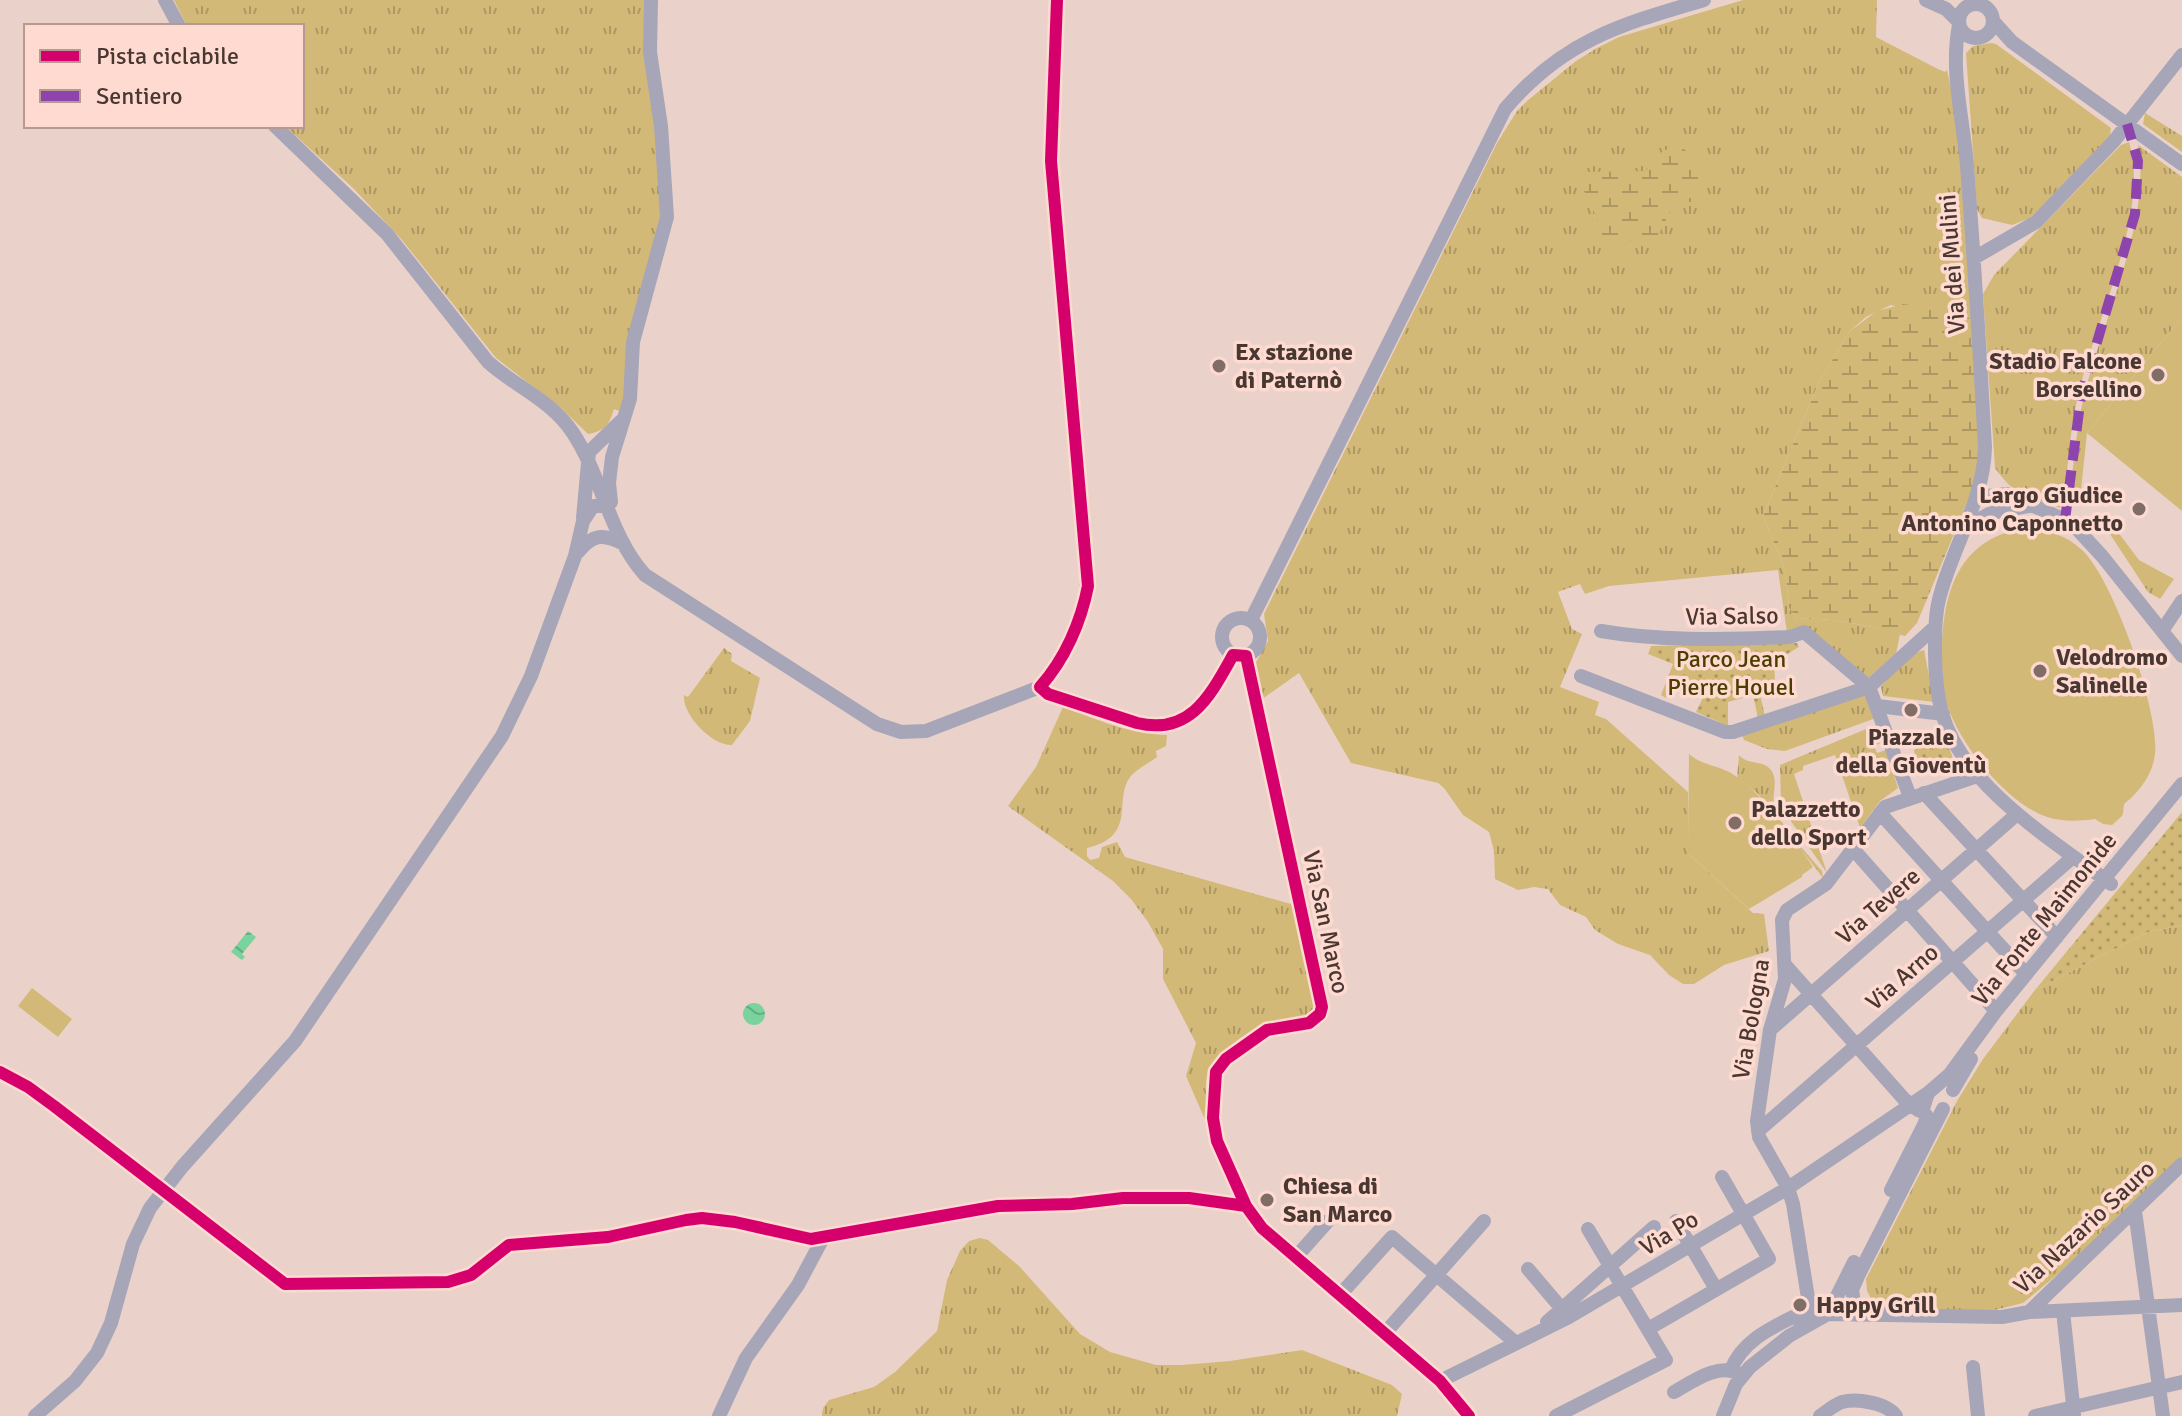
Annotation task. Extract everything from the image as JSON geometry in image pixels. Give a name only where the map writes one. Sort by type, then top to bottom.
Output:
[{"type":"street","points":[[165,0],[178,24]]},
{"type":"street","points":[[588,463],[600,460],[610,437],[626,415],[633,370],[633,342],[667,217],[661,126],[650,52],[651,0]]},
{"type":"street","points":[[277,128],[387,234],[488,362],[502,375],[548,404],[572,431],[636,565],[659,585],[877,724],[891,730],[914,733],[1040,687],[1066,650],[1085,603],[1088,586],[1051,161],[1057,0]]},
{"type":"street","points":[[1251,620],[1505,109],[1543,72],[1595,36],[1626,23],[1704,0]]},
{"type":"street","points":[[1926,0],[1965,13],[1979,4],[1989,10],[2012,42]]},
{"type":"street","points":[[1956,58],[1980,37],[1989,10]]},
{"type":"street","points":[[1965,13],[1964,34],[2000,37],[2012,42],[2182,164]]},
{"type":"street","name":"Via dei Mulini","points":[[1965,13],[1954,51],[1974,258],[1985,467],[1940,594],[1935,627],[1935,666],[1943,714],[1956,742],[1980,775],[2016,815],[2108,882]]},
{"type":"street","points":[[1974,258],[2036,222],[2127,124],[2182,55]]},
{"type":"street","points":[[572,431],[589,437],[610,437]]},
{"type":"street","points":[[610,437],[609,494],[622,539]]},
{"type":"street","points":[[35,1416],[75,1381],[97,1353],[111,1323],[141,1225],[163,1190],[295,1041],[502,736],[531,676],[575,556],[583,521],[588,463]]},
{"type":"street","points":[[1985,467],[2008,502]]},
{"type":"street","points":[[1976,497],[1989,507],[2008,502],[2050,513],[2078,530],[2097,549],[2182,656]]},
{"type":"street","points":[[1965,527],[2008,502]]},
{"type":"street","points":[[583,521],[593,506],[608,508]]},
{"type":"street","points":[[575,556],[608,508]]},
{"type":"street","points":[[588,541],[599,536],[622,539]]},
{"type":"street","points":[[2162,631],[2182,601]]},
{"type":"street","points":[[1040,687],[1048,694],[1137,723],[1152,727],[1167,725],[1190,715],[1210,696],[1239,655],[1257,649],[1261,637],[1259,630],[1251,620],[1240,618],[1225,626],[1223,643],[1239,655]]},
{"type":"street","points":[[1581,676],[1725,732],[1740,730],[1869,687],[1935,627]]},
{"type":"street","name":"Via Salso","points":[[1601,631],[1639,638],[1694,640],[1790,637],[1804,632],[1869,687],[1917,795]]},
{"type":"street","name":"Via San Marco","points":[[1239,655],[1322,1000],[1320,1014],[1315,1019],[1299,1026],[1267,1030],[1226,1059],[1216,1072],[1214,1130],[1246,1206],[1262,1228],[1440,1381],[1469,1416]]},
{"type":"street","points":[[1878,706],[1943,714]]},
{"type":"street","name":"Via Bologna","points":[[1758,1131],[1770,1030],[1785,979],[1781,932],[1787,910],[1826,884],[1891,803],[1980,775]]},
{"type":"street","name":"Via Fonte Maimonide","points":[[1948,1086],[2182,784]]},
{"type":"street","points":[[1917,795],[1976,850],[2057,937]]},
{"type":"street","name":"Via Fonte Maimonide","points":[[1948,1086],[1996,1011],[2026,974],[2182,798]]},
{"type":"street","points":[[1880,813],[2026,974]]},
{"type":"street","name":"Via Tevere","points":[[1770,1030],[2016,815]]},
{"type":"street","points":[[1853,849],[1996,1011]]},
{"type":"street","name":"Via Arno","points":[[1758,1131],[2073,857]]},
{"type":"street","points":[[1674,1392],[1697,1379],[1736,1374],[1789,1336],[1828,1314],[1925,1123],[1920,1111],[1786,966]]},
{"type":"street","points":[[0,1072],[28,1087],[285,1284],[448,1282],[471,1275],[509,1245],[608,1237],[702,1218],[735,1222],[803,1238],[823,1238],[998,1206],[1072,1204],[1123,1198],[1189,1198],[1246,1206]]},
{"type":"street","points":[[1948,1086],[1949,1103],[1943,1109],[1934,1115],[1920,1111],[1928,1093],[1948,1086]]},
{"type":"street","points":[[1856,1315],[1852,1290],[1943,1109]]},
{"type":"street","name":"Via Po","points":[[1565,1313],[1622,1286],[1920,1111]]},
{"type":"street","points":[[1758,1131],[1788,1188],[1793,1204],[1812,1323]]},
{"type":"street","name":"Via Nazario Sauro","points":[[1828,1314],[2002,1317],[2029,1312],[2182,1164]]},
{"type":"street","points":[[1648,1329],[1769,1259],[1722,1177]]},
{"type":"street","points":[[2135,1211],[2163,1416]]},
{"type":"street","points":[[1296,1257],[1328,1221]]},
{"type":"street","points":[[1385,1333],[1484,1221]]},
{"type":"street","points":[[1676,1221],[1716,1289]]},
{"type":"street","points":[[1440,1381],[1532,1335],[1565,1313],[1610,1266],[1654,1227]]},
{"type":"street","points":[[1556,1416],[1666,1360],[1588,1229]]},
{"type":"street","points":[[1340,1295],[1392,1237],[1516,1343]]},
{"type":"street","points":[[719,1416],[746,1358],[798,1285],[823,1238]]},
{"type":"street","points":[[1528,1269],[1565,1313]]},
{"type":"street","points":[[2029,1312],[2182,1305]]},
{"type":"street","points":[[2063,1311],[2074,1412]]},
{"type":"street","points":[[1973,1367],[1978,1416]]},
{"type":"street","points":[[1723,1416],[1736,1374]]},
{"type":"street","points":[[2035,1416],[2074,1412],[2182,1382]]},
{"type":"street","points":[[1820,1416],[1846,1401],[1888,1408],[1896,1416]]},
{"type":"street","points":[[1858,1416],[1872,1404]]},
{"type":"green space","points":[[174,0],[647,0],[664,203],[624,401],[619,411],[614,409],[606,426],[588,434],[561,408],[496,358],[402,240],[353,188],[287,128],[304,128],[304,24],[186,24]]},
{"type":"green space","points":[[1743,0],[1877,0],[1876,37],[1938,69],[1947,70],[1959,126],[1973,328],[1891,305],[1866,317],[1850,331],[1819,382],[1763,516],[1785,569],[1789,607],[1797,619],[1836,620],[1900,634],[1896,654],[1867,679],[1835,651],[1787,633],[1778,570],[1609,586],[1585,594],[1580,584],[1558,592],[1572,629],[1582,634],[1560,687],[1599,702],[1595,715],[1606,719],[1688,792],[1689,854],[1753,913],[1764,914],[1769,951],[1724,965],[1694,984],[1683,984],[1669,975],[1650,955],[1618,944],[1595,930],[1586,917],[1560,905],[1548,889],[1534,887],[1518,890],[1495,879],[1494,851],[1489,832],[1463,815],[1444,788],[1438,783],[1351,763],[1299,673],[1262,699],[1254,666],[1268,641],[1264,614],[1497,143],[1517,111],[1576,61],[1619,37]]},
{"type":"green space","points":[[1991,43],[2111,128],[2110,136],[2030,218],[2012,225],[1982,218],[1977,209],[1966,53],[1973,46]]},
{"type":"green space","points":[[2145,113],[2182,136],[2182,152],[2143,124]]},
{"type":"green space","points":[[2129,142],[2134,170],[2127,234],[2078,396],[2064,499],[2060,508],[2023,495],[1995,468],[1983,294],[1994,275],[2121,145]]},
{"type":"green space","points":[[2138,145],[2182,177],[2182,317],[2087,433],[2080,500],[2069,499],[2084,396],[2132,237],[2138,205]]},
{"type":"green space","points":[[1672,146],[1689,153],[1706,179],[1701,192],[1693,202],[1677,202],[1659,234],[1649,243],[1641,246],[1612,235],[1605,240],[1598,234],[1600,225],[1578,178],[1580,172],[1646,171],[1654,157]]},
{"type":"green space","points":[[1903,304],[1963,313],[1970,319],[1980,432],[1971,493],[1917,623],[1905,636],[1838,621],[1797,619],[1789,607],[1785,569],[1763,516],[1819,382],[1850,331],[1877,311]]},
{"type":"green space","name":"Stadio Falcone Borsellino","points":[[2182,317],[2182,511],[2087,433]]},
{"type":"green space","points":[[2105,515],[2139,560],[2174,579],[2160,599],[2148,592],[2106,528]]},
{"type":"green space","name":"Velodromo Salinelle","points":[[2027,528],[2063,537],[2082,550],[2094,565],[2120,616],[2142,679],[2155,735],[2154,760],[2144,782],[2124,804],[2122,816],[2112,825],[2095,819],[2053,819],[2031,810],[1986,770],[1962,737],[1947,705],[1942,650],[1946,607],[1952,587],[1971,555],[1986,542],[2004,533]]},
{"type":"green space","name":"Parco Jean Pierre Houel","points":[[1797,643],[1799,647],[1774,662],[1772,690],[1760,694],[1765,716],[1758,718],[1753,695],[1728,702],[1728,726],[1696,712],[1707,689],[1678,675],[1666,698],[1661,695],[1673,664],[1648,654],[1651,646]]},
{"type":"green space","points":[[724,648],[732,654],[731,661],[760,678],[750,721],[732,745],[716,740],[700,728],[688,711],[684,695],[688,697]]},
{"type":"green space","points":[[1924,650],[1934,702],[1883,696],[1881,687],[1895,670]]},
{"type":"green space","points":[[1867,693],[1876,718],[1785,751],[1767,749],[1744,740],[1742,735]]},
{"type":"green space","points":[[1063,707],[1127,729],[1167,735],[1166,746],[1156,751],[1157,757],[1131,776],[1123,795],[1119,826],[1103,842],[1087,848],[1090,860],[1099,858],[1102,847],[1117,842],[1125,857],[1298,906],[1314,1007],[1300,1018],[1262,1024],[1218,1056],[1206,1081],[1206,1122],[1186,1076],[1196,1043],[1163,979],[1163,949],[1148,922],[1113,881],[1008,806],[1036,767]]},
{"type":"green space","points":[[1878,724],[1883,742],[1874,746],[1877,753],[1886,750],[1898,788],[1880,801],[1860,828],[1835,755],[1803,766],[1803,770],[1794,774],[1827,873],[1781,807],[1780,765]]},
{"type":"green space","points":[[1945,737],[1953,758],[1921,771],[1918,763],[1907,768],[1904,759],[1915,755],[1914,750]]},
{"type":"green space","name":"Palazzetto dello Sport","points":[[1689,754],[1729,772],[1757,794],[1778,817],[1813,867],[1749,909],[1688,853]]},
{"type":"green space","points":[[1739,755],[1768,767],[1774,774],[1776,812],[1822,871],[1823,878],[1758,794],[1737,778]]},
{"type":"green space","points":[[2182,812],[2182,925],[2148,932],[2035,990]]},
{"type":"green space","points":[[2182,925],[2182,1156],[2063,1270],[2023,1303],[1991,1311],[1876,1308],[1867,1291],[1866,1279],[1957,1101],[1983,1059],[2035,990],[2148,932]]},
{"type":"green space","points":[[32,988],[72,1019],[58,1037],[18,1006]]},
{"type":"green space","points":[[980,1238],[988,1240],[1019,1266],[1080,1334],[1110,1352],[1156,1365],[1182,1365],[1302,1350],[1392,1385],[1402,1394],[1397,1416],[822,1416],[829,1400],[874,1387],[895,1372],[937,1331],[947,1280],[960,1251],[969,1241]]},
{"type":"water","points":[[248,931],[256,937],[242,954],[245,957],[242,960],[231,952]]},
{"type":"water","points":[[754,1003],[762,1006],[765,1014],[762,1022],[754,1025],[746,1022],[743,1014],[746,1006]]},
{"type":"marked path","points":[[2065,520],[2081,396],[2135,214],[2138,161],[2127,124]]},
{"type":"cycle path","points":[[1057,0],[1051,161],[1088,586],[1071,640],[1040,687],[1048,694],[1137,723],[1172,723],[1185,717],[1207,697],[1233,655],[1246,656],[1322,1007],[1320,1014],[1309,1023],[1267,1030],[1226,1059],[1216,1072],[1213,1118],[1217,1141],[1246,1206],[1262,1228],[1440,1381],[1469,1416]]},
{"type":"cycle path","points":[[0,1072],[54,1106],[285,1284],[448,1282],[471,1275],[509,1245],[608,1237],[702,1218],[811,1239],[998,1206],[1072,1204],[1123,1198],[1189,1198],[1246,1206]]},
{"type":"place","name":"Ex stazione di Paternò","points":[[1219,366]]},
{"type":"place","name":"Stadio Falcone Borsellino","points":[[2158,375]]},
{"type":"place","name":"Largo Giudice Antonino Caponnetto","points":[[2139,509]]},
{"type":"place","name":"Velodromo Salinelle","points":[[2040,671]]},
{"type":"place","name":"Piazzale della Gioventù","points":[[1911,710]]},
{"type":"place","name":"Palazzetto dello Sport","points":[[1735,823]]},
{"type":"place","name":"Chiesa di San Marco","points":[[1267,1200]]},
{"type":"place","name":"Happy Grill","points":[[1800,1305]]}]
